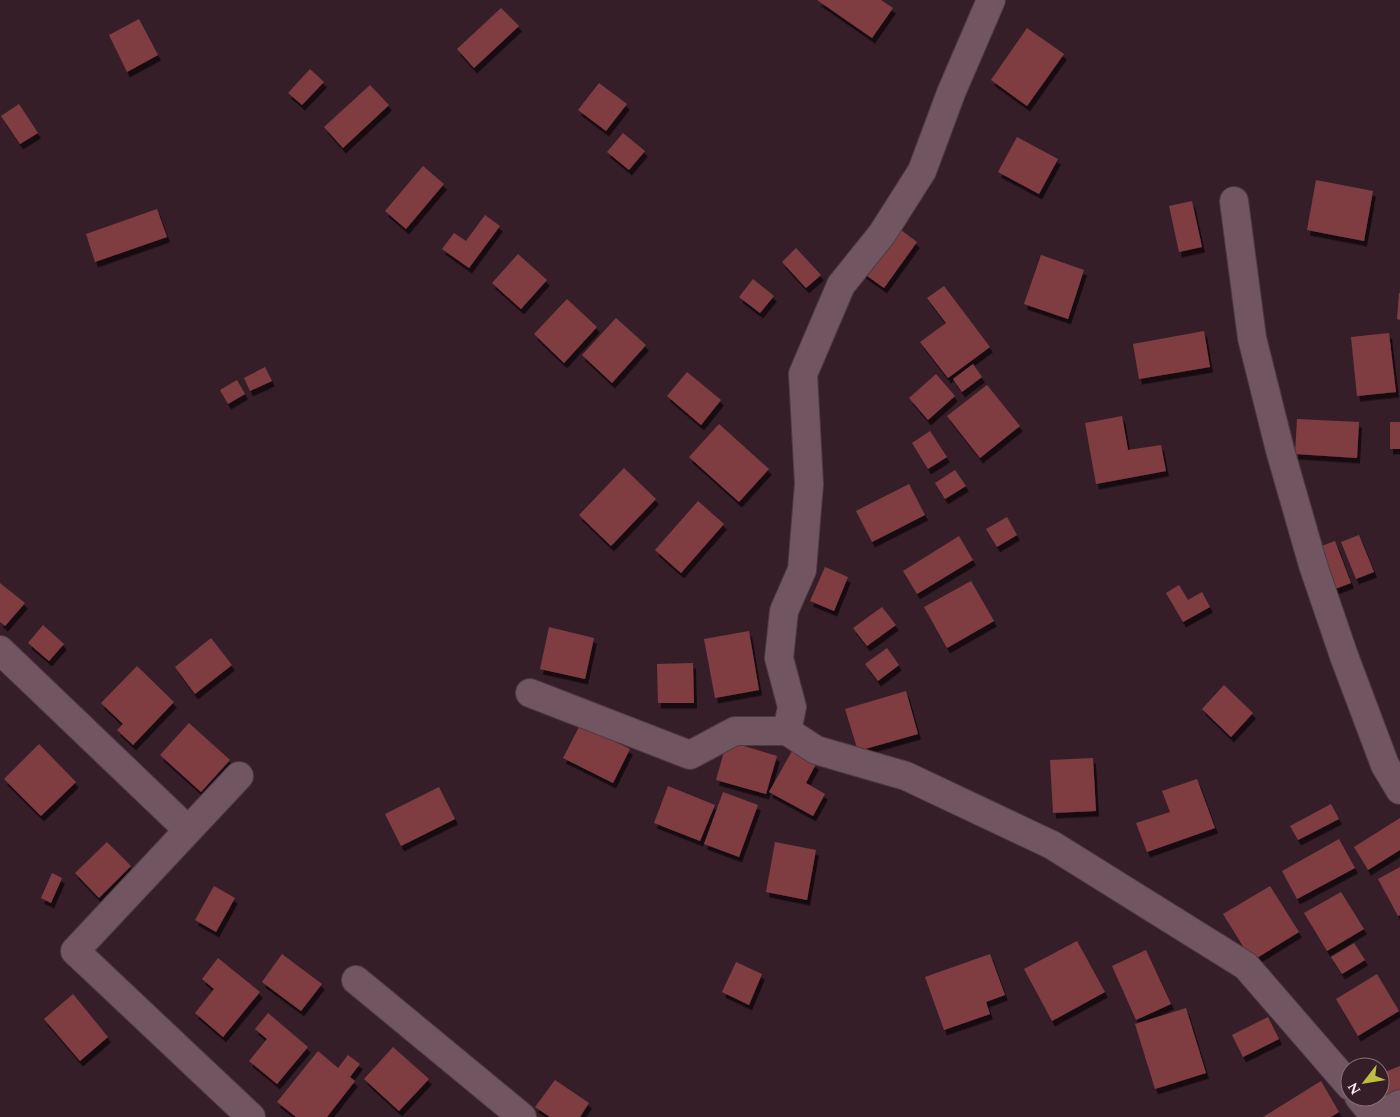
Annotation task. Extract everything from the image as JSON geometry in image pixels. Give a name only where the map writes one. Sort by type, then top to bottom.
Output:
[{"type":"street","points":[[787,731],[792,707],[780,658],[784,611],[802,570],[809,484],[803,374],[841,285],[882,234],[922,171],[991,0]]},
{"type":"street","points":[[1234,201],[1252,338],[1282,459],[1313,565],[1344,656],[1385,765],[1400,790]]},
{"type":"street","points":[[0,650],[188,830]]},
{"type":"street","points":[[530,693],[690,755],[735,731],[787,731],[816,750],[906,776],[1052,845],[1246,966],[1340,1074]]},
{"type":"street","points":[[240,776],[76,951],[251,1117]]},
{"type":"street","points":[[356,980],[522,1117]]},
{"type":"street","points":[[1368,1107],[1376,1117],[1400,1104]]},
{"type":"building","points":[[817,0],[881,0],[893,8],[872,38]]},
{"type":"building","points":[[501,8],[519,26],[474,68],[457,49]]},
{"type":"building","points":[[139,19],[158,55],[127,72],[109,35]]},
{"type":"building","points":[[1027,28],[1064,54],[1027,106],[991,80]]},
{"type":"building","points":[[310,69],[324,82],[302,105],[288,93]]},
{"type":"building","points":[[599,83],[627,104],[606,131],[578,110]]},
{"type":"building","points":[[370,85],[389,105],[343,148],[324,127]]},
{"type":"building","points":[[19,104],[38,133],[20,144],[1,116]]},
{"type":"building","points":[[623,133],[645,151],[629,170],[607,152]]},
{"type":"building","points":[[1017,137],[1058,159],[1039,194],[998,172]]},
{"type":"building","points":[[423,166],[444,184],[406,229],[385,211]]},
{"type":"building","points":[[1316,180],[1373,191],[1364,241],[1307,230]]},
{"type":"building","points":[[1192,201],[1202,247],[1179,252],[1169,206]]},
{"type":"building","points":[[157,209],[167,237],[95,262],[86,234]]},
{"type":"building","points":[[485,215],[500,226],[469,268],[442,249],[454,233],[466,241]]},
{"type":"building","points":[[893,224],[917,242],[884,288],[860,271]]},
{"type":"building","points":[[796,248],[821,275],[806,288],[782,262]]},
{"type":"building","points":[[518,254],[547,280],[521,309],[492,283]]},
{"type":"building","points":[[1041,255],[1084,270],[1068,319],[1024,304]]},
{"type":"building","points":[[753,279],[774,296],[760,313],[739,297]]},
{"type":"building","points":[[944,286],[990,347],[948,378],[920,342],[946,323],[927,298]]},
{"type":"building","points":[[1400,293],[1400,320],[1397,319]]},
{"type":"building","points":[[567,299],[597,327],[564,363],[534,334]]},
{"type":"building","points":[[616,318],[646,345],[612,383],[582,355]]},
{"type":"building","points":[[1204,331],[1210,367],[1139,379],[1133,344]]},
{"type":"building","points":[[1389,333],[1396,392],[1357,396],[1351,337]]},
{"type":"building","points":[[973,364],[982,377],[962,392],[953,379]]},
{"type":"building","points":[[265,367],[272,381],[250,391],[244,378]]},
{"type":"building","points":[[687,372],[721,400],[701,425],[667,396]]},
{"type":"building","points":[[936,374],[955,396],[928,420],[909,398]]},
{"type":"building","points":[[237,380],[245,394],[228,404],[220,390]]},
{"type":"building","points":[[987,385],[1020,426],[980,458],[947,416]]},
{"type":"building","points":[[1122,416],[1128,450],[1161,445],[1166,471],[1096,484],[1085,423]]},
{"type":"building","points":[[1297,419],[1359,422],[1357,458],[1295,454]]},
{"type":"building","points":[[1390,422],[1400,422],[1400,449],[1390,449]]},
{"type":"building","points":[[719,424],[769,469],[739,502],[689,457]]},
{"type":"building","points":[[930,431],[947,457],[928,469],[912,443]]},
{"type":"building","points":[[624,468],[656,499],[611,546],[579,515]]},
{"type":"building","points":[[955,470],[966,486],[945,499],[935,483]]},
{"type":"building","points":[[909,484],[925,515],[872,542],[856,511]]},
{"type":"building","points":[[698,501],[724,524],[681,573],[655,550]]},
{"type":"building","points":[[1007,517],[1017,535],[997,547],[986,529]]},
{"type":"building","points":[[1359,535],[1374,572],[1356,579],[1341,542]]},
{"type":"building","points":[[959,536],[973,560],[917,594],[903,571]]},
{"type":"building","points":[[1335,541],[1351,583],[1335,589],[1319,547]]},
{"type":"building","points":[[825,567],[848,577],[834,611],[810,601]]},
{"type":"building","points":[[971,581],[994,621],[947,648],[924,607]]},
{"type":"building","points":[[0,583],[25,603],[5,626],[0,622]]},
{"type":"building","points":[[1179,585],[1188,600],[1202,592],[1210,607],[1183,622],[1166,593]]},
{"type":"building","points":[[882,607],[896,625],[867,646],[853,628]]},
{"type":"building","points":[[43,625],[64,644],[49,661],[28,643]]},
{"type":"building","points":[[549,627],[594,638],[585,679],[540,669]]},
{"type":"building","points":[[749,631],[759,690],[715,698],[704,639]]},
{"type":"building","points":[[211,638],[232,665],[195,694],[175,667]]},
{"type":"building","points":[[887,648],[899,665],[878,681],[865,664]]},
{"type":"building","points":[[693,663],[694,703],[658,703],[657,664]]},
{"type":"building","points":[[137,666],[174,702],[133,745],[117,730],[123,724],[101,703]]},
{"type":"building","points":[[1224,685],[1253,713],[1231,737],[1202,709]]},
{"type":"building","points":[[906,691],[918,734],[858,751],[845,709]]},
{"type":"building","points":[[189,723],[230,760],[201,792],[160,755]]},
{"type":"building","points":[[580,725],[630,749],[613,783],[563,758]]},
{"type":"building","points":[[727,741],[777,756],[766,794],[716,780]]},
{"type":"building","points":[[39,744],[76,782],[41,816],[4,779]]},
{"type":"building","points":[[792,751],[816,764],[806,783],[825,794],[813,816],[769,792]]},
{"type":"building","points":[[1093,758],[1096,811],[1053,813],[1050,760]]},
{"type":"building","points":[[1197,779],[1215,828],[1147,852],[1136,823],[1170,812],[1162,791]]},
{"type":"building","points":[[668,786],[715,805],[700,841],[654,823]]},
{"type":"building","points":[[439,787],[455,819],[401,846],[385,814]]},
{"type":"building","points":[[723,792],[758,805],[739,857],[704,844]]},
{"type":"building","points":[[1331,804],[1339,819],[1298,840],[1290,826]]},
{"type":"building","points":[[1400,818],[1400,850],[1368,870],[1354,847]]},
{"type":"building","points":[[1339,839],[1355,868],[1297,899],[1282,871]]},
{"type":"building","points":[[107,842],[131,866],[99,898],[75,873]]},
{"type":"building","points":[[775,842],[816,850],[807,900],[766,892]]},
{"type":"building","points":[[1400,867],[1400,915],[1398,916],[1378,879]]},
{"type":"building","points":[[52,873],[62,878],[51,903],[41,898]]},
{"type":"building","points":[[214,886],[235,898],[216,932],[195,920]]},
{"type":"building","points":[[1270,886],[1299,932],[1252,961],[1223,914]]},
{"type":"building","points":[[1341,892],[1364,929],[1327,951],[1304,913]]},
{"type":"building","points":[[1077,941],[1105,992],[1052,1021],[1024,969]]},
{"type":"building","points":[[1354,943],[1365,960],[1342,974],[1331,957]]},
{"type":"building","points":[[1146,950],[1171,1004],[1136,1020],[1112,966]]},
{"type":"building","points":[[282,954],[322,984],[301,1011],[262,982]]},
{"type":"building","points":[[990,954],[1005,995],[986,1002],[990,1014],[944,1030],[925,977]]},
{"type":"building","points":[[218,958],[260,992],[223,1037],[195,1013],[214,989],[202,979]]},
{"type":"building","points":[[736,962],[762,974],[749,1005],[722,992]]},
{"type":"building","points":[[1377,974],[1399,1011],[1358,1036],[1336,999]]},
{"type":"building","points":[[73,994],[108,1037],[80,1061],[44,1019]]},
{"type":"building","points":[[1186,1008],[1206,1073],[1155,1089],[1135,1024]]},
{"type":"building","points":[[268,1013],[308,1047],[277,1084],[249,1061],[267,1039],[255,1029]]},
{"type":"building","points":[[1268,1017],[1279,1039],[1243,1057],[1232,1035]]},
{"type":"building","points":[[393,1047],[429,1079],[399,1111],[364,1079]]},
{"type":"building","points":[[318,1051],[338,1068],[348,1055],[360,1064],[350,1077],[355,1081],[327,1117],[296,1117],[277,1102]]},
{"type":"building","points":[[1400,1066],[1400,1090],[1390,1094],[1390,1070]]},
{"type":"building","points":[[555,1080],[589,1103],[580,1117],[550,1117],[535,1107]]},
{"type":"building","points":[[1321,1081],[1339,1112],[1331,1117],[1263,1117]]}]
